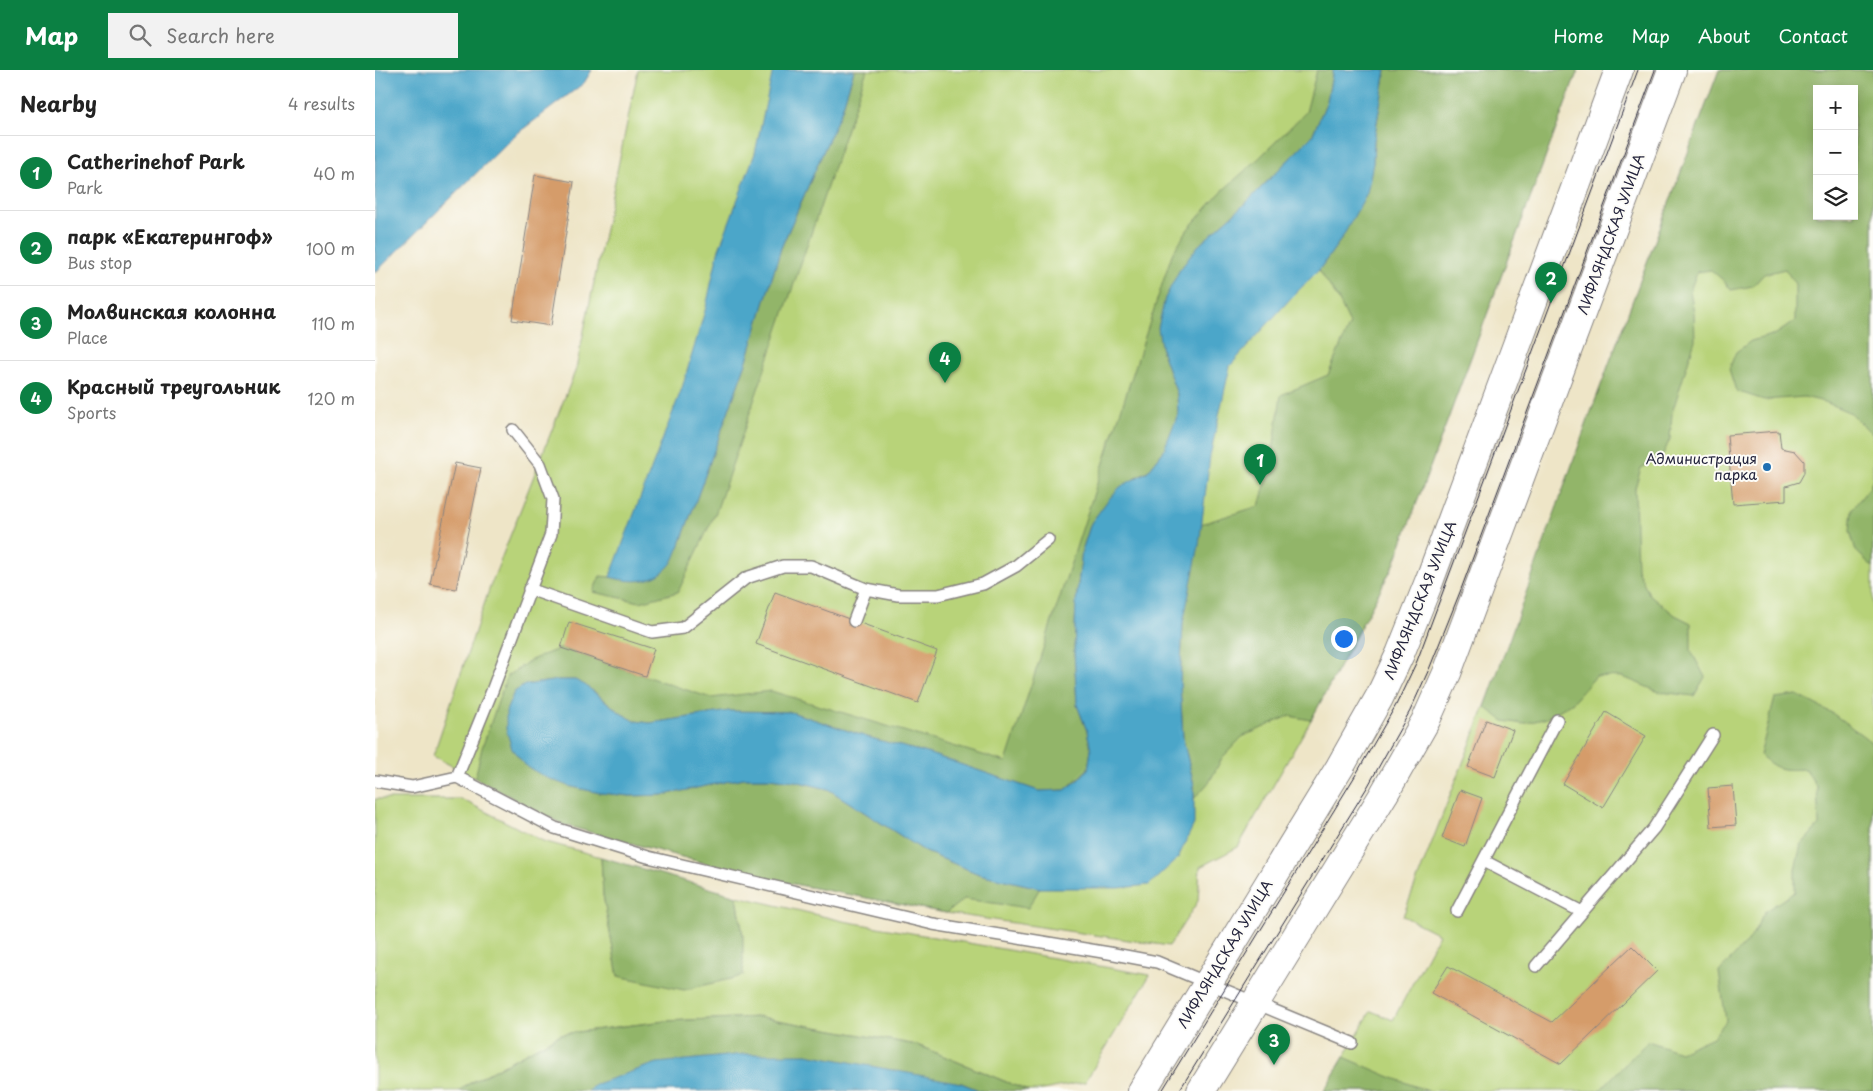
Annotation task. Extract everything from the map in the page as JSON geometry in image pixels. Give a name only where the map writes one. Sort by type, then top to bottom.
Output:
[{"type":"main road","name":"ЛИФЛЯНДСКАЯ УЛИЦА","points":[[1142,1091],[1340,767],[1379,698],[1400,654],[1430,580],[1619,70]]},
{"type":"main road","name":"ЛИФЛЯНДСКАЯ УЛИЦА","points":[[1201,1091],[1384,794],[1426,720],[1447,673],[1672,70]]},
{"type":"lane","points":[[457,778],[551,534],[553,499],[540,464],[513,430]]},
{"type":"lane","points":[[529,589],[652,632],[683,628],[746,578],[783,566],[811,566],[866,589],[898,595],[938,595],[983,584],[1016,566],[1048,540]]},
{"type":"lane","points":[[854,621],[866,589]]},
{"type":"lane","points":[[1457,911],[1557,720]]},
{"type":"lane","points":[[1536,966],[1654,828],[1713,735]]},
{"type":"lane","points":[[375,781],[413,787],[457,778],[555,828],[648,857],[933,924],[1109,952],[1157,962],[1352,1043]]},
{"type":"lane","points":[[1484,861],[1582,912]]},
{"type":"green space","points":[[638,70],[1578,70],[1394,564],[1311,720],[1238,847],[1200,867],[1198,901],[1169,946],[946,913],[752,876],[564,825],[433,756],[490,587],[576,369]]},
{"type":"green space","points":[[854,70],[867,70],[716,512],[678,592],[640,602],[593,592],[600,576],[610,577],[679,547],[747,360],[781,248],[842,109]]},
{"type":"green space","points":[[1317,70],[1333,70],[1327,101],[1312,136],[1246,203],[1198,246],[1162,352],[1177,394],[1178,414],[1163,452],[1148,471],[1136,477],[1091,523],[1082,551],[1076,602],[1074,651],[1077,705],[1087,731],[1091,750],[1088,769],[1065,790],[1039,791],[930,754],[867,737],[791,712],[729,711],[650,723],[635,721],[622,714],[596,693],[575,680],[559,680],[525,685],[568,786],[601,793],[630,796],[662,795],[744,778],[769,778],[795,781],[828,789],[926,852],[979,874],[1040,888],[1028,908],[964,899],[946,913],[752,876],[564,825],[475,778],[482,748],[507,676],[531,660],[561,648],[711,698],[771,691],[1006,762],[1172,254],[1188,229],[1221,192],[1306,112]]},
{"type":"green space","points":[[1386,70],[1578,70],[1394,564],[1311,720],[1289,716],[1242,737],[1222,758],[1210,781],[1194,799],[1194,785],[1183,739],[1180,683],[1183,623],[1201,524],[1259,506],[1271,465],[1281,395],[1328,375],[1350,324],[1338,299],[1319,270],[1342,238],[1373,163],[1374,140]]},
{"type":"green space","points":[[1719,70],[1873,70],[1873,1091],[1324,1091],[1371,1011],[1393,1020],[1439,934],[1403,916],[1507,650],[1588,420]]},
{"type":"green space","points":[[1719,70],[1873,70],[1873,435],[1851,413],[1825,402],[1804,397],[1764,400],[1736,391],[1729,369],[1736,352],[1751,341],[1776,334],[1795,321],[1795,284],[1785,269],[1764,274],[1753,286],[1731,290],[1711,270],[1697,272],[1690,291],[1694,312],[1695,340],[1672,413],[1670,439],[1662,457],[1641,468],[1635,488],[1637,569],[1649,594],[1675,615],[1691,623],[1691,651],[1705,677],[1694,696],[1659,692],[1623,677],[1596,676],[1573,702],[1547,718],[1523,724],[1504,721],[1485,707],[1588,420]]},
{"type":"green space","points":[[1873,478],[1873,567],[1856,551],[1850,531],[1852,509],[1870,487]]},
{"type":"green space","points":[[1797,695],[1832,713],[1870,741],[1873,746],[1873,1091],[1599,1091],[1648,1041],[1680,1052],[1713,1037],[1726,1021],[1719,972],[1750,939],[1765,911],[1795,892],[1795,869],[1801,845],[1819,825],[1817,788],[1806,769],[1776,767],[1760,755],[1775,698]]},
{"type":"green space","points":[[375,799],[461,799],[543,841],[601,857],[603,895],[618,976],[743,936],[737,896],[843,921],[1150,975],[1085,1082],[1037,1091],[1028,1091],[917,1045],[760,1017],[665,1021],[561,1034],[463,1087],[459,1091],[375,1091]]},
{"type":"green space","points":[[601,857],[737,896],[743,936],[743,976],[684,990],[618,976],[603,895]]},
{"type":"green space","points":[[760,1017],[917,1045],[1028,1091],[981,1091],[961,1083],[745,1054],[597,1084],[587,1091],[459,1091],[463,1087],[561,1034],[665,1021]]},
{"type":"green space","points":[[1344,1057],[1388,1076],[1428,1091],[1324,1091]]},
{"type":"water","points":[[375,70],[592,70],[584,83],[514,136],[375,273]]},
{"type":"water","points":[[773,70],[854,70],[842,109],[781,248],[747,360],[674,559],[664,571],[650,579],[634,581],[610,577],[682,388],[706,307],[718,252],[755,153]]},
{"type":"water","points":[[1333,70],[1386,70],[1367,193],[1342,238],[1319,270],[1230,366],[1210,456],[1199,545],[1183,623],[1180,683],[1183,739],[1194,785],[1194,824],[1178,858],[1149,885],[1119,888],[1040,888],[979,874],[926,852],[828,789],[795,781],[744,778],[663,795],[630,796],[600,793],[568,786],[545,777],[526,766],[512,749],[506,729],[506,711],[514,692],[525,685],[559,680],[575,680],[585,685],[622,714],[635,721],[650,723],[729,711],[791,712],[867,737],[930,754],[1039,791],[1065,790],[1078,780],[1088,769],[1091,750],[1087,731],[1077,705],[1074,651],[1076,602],[1082,551],[1091,523],[1108,500],[1120,487],[1148,471],[1163,452],[1178,414],[1177,394],[1162,352],[1158,328],[1165,298],[1179,271],[1198,246],[1246,203],[1312,136],[1327,101]]},
{"type":"water","points":[[745,1054],[807,1054],[961,1083],[981,1091],[587,1091],[596,1084],[657,1063]]},
{"type":"building","points":[[535,175],[574,182],[551,326],[512,320]]},
{"type":"building","name":"Администрация парка","points":[[1779,431],[1781,448],[1795,451],[1804,461],[1804,473],[1799,482],[1786,486],[1786,500],[1733,504],[1727,435]]},
{"type":"building","points":[[455,463],[481,468],[456,589],[430,584]]},
{"type":"building","points":[[775,592],[937,651],[918,703],[756,644]]},
{"type":"building","points":[[569,622],[654,649],[645,676],[561,648]]},
{"type":"building","points":[[1606,712],[1646,736],[1603,808],[1563,784]]},
{"type":"building","points":[[1486,720],[1513,730],[1495,777],[1468,767]]},
{"type":"building","points":[[1733,786],[1736,825],[1711,827],[1708,788]]},
{"type":"building","points":[[1460,790],[1482,798],[1465,847],[1442,838]]},
{"type":"building","points":[[1632,946],[1657,971],[1561,1064],[1431,993],[1448,966],[1552,1022]]},
{"type":"tram line","points":[[1162,1091],[1355,776],[1396,705],[1417,661],[1638,70]]},
{"type":"tram line","points":[[1179,1091],[1368,786],[1410,711],[1460,592],[1655,70]]},
{"type":"place","name":"парк «Екатерингоф»","points":[[1551,303]]},
{"type":"place","name":"Красный треугольник","points":[[945,383]]},
{"type":"place","name":"Администрация парка","points":[[1767,467]]},
{"type":"place","name":"Catherinehof Park","points":[[1260,485]]},
{"type":"place","name":"Молвинская колонна","points":[[1274,1065]]}]
